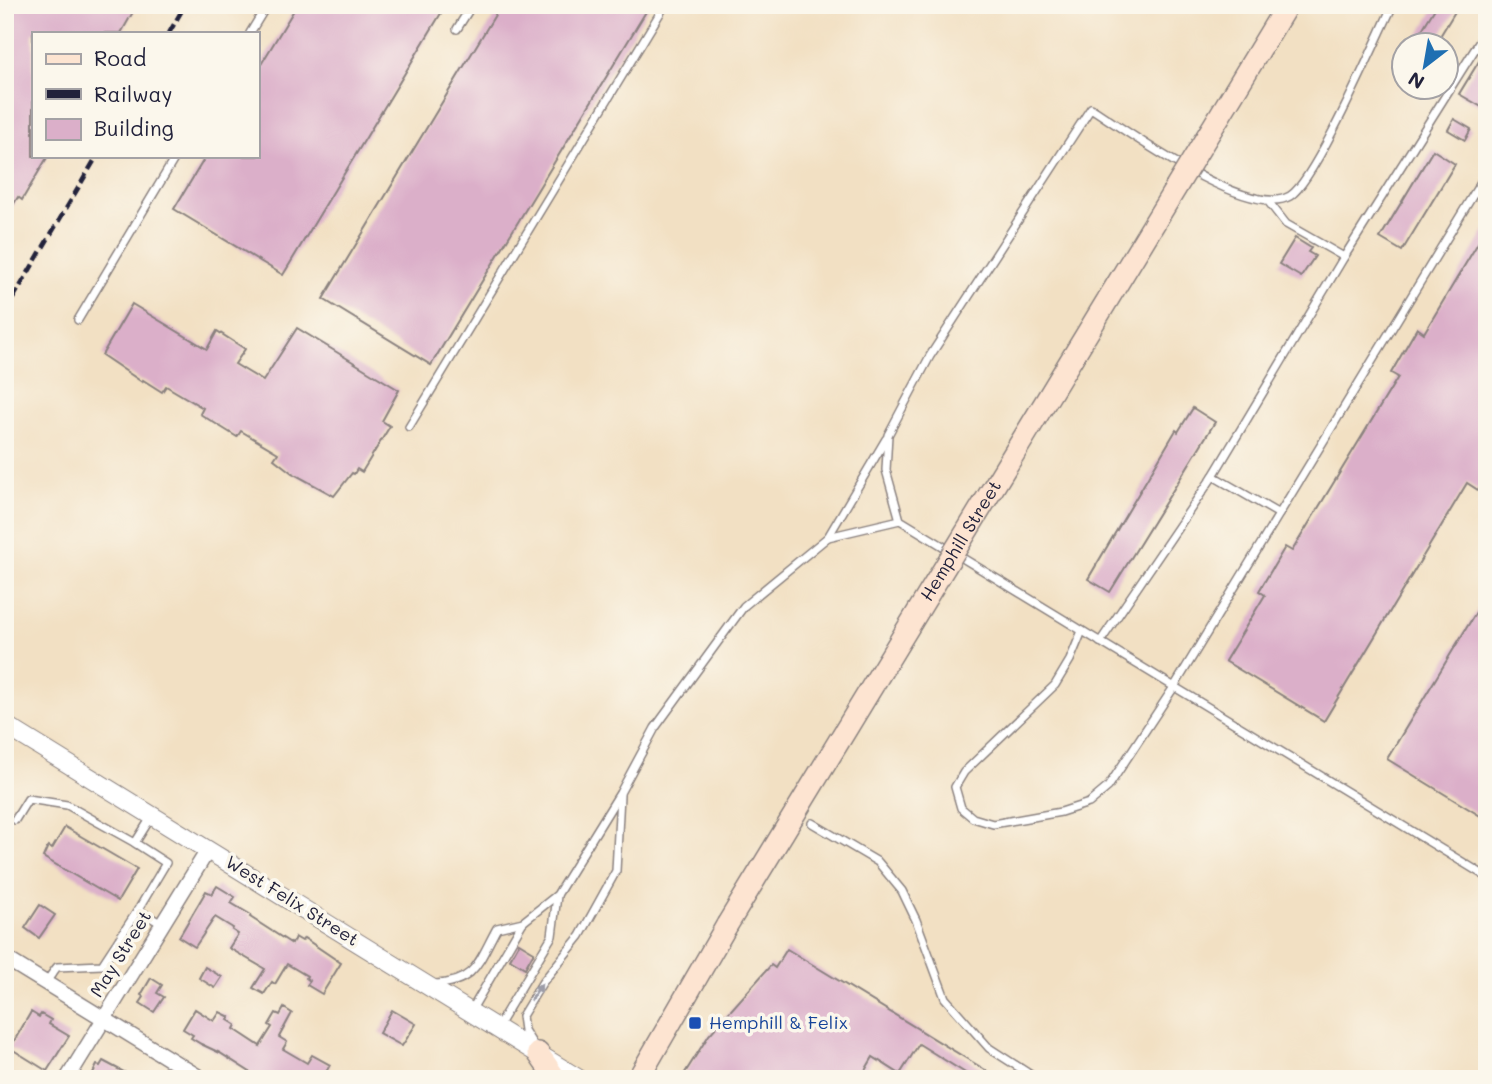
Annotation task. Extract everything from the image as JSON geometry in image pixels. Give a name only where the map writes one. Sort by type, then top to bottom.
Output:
[{"type":"main road","name":"Hemphill Street","points":[[638,1079],[727,925],[1287,5]]},
{"type":"main road","points":[[538,1053],[556,1079]]},
{"type":"street","name":"West Felix Street","points":[[5,725],[579,1079]]},
{"type":"street","name":"May Street","points":[[67,1079],[208,850]]},
{"type":"street","points":[[5,958],[202,1079]]},
{"type":"lane","points":[[251,32],[267,5]]},
{"type":"lane","points":[[457,29],[472,5]]},
{"type":"lane","points":[[409,427],[665,5]]},
{"type":"lane","points":[[471,1011],[523,922],[557,895],[620,793],[655,728],[744,606],[828,537],[888,435],[930,356],[1091,108],[1195,174],[1237,192],[1268,201],[1289,197],[1311,173],[1393,5]]},
{"type":"lane","points":[[1100,642],[1213,476],[1344,257],[1487,30]]},
{"type":"lane","points":[[78,320],[175,158]]},
{"type":"lane","points":[[1082,631],[1070,660],[1055,685],[964,772],[955,787],[961,808],[973,818],[993,824],[1061,812],[1089,803],[1108,787],[1174,687],[1487,172]]},
{"type":"lane","points":[[1268,201],[1286,224],[1344,257]]},
{"type":"lane","points":[[888,435],[886,470],[900,520],[1487,877]]},
{"type":"lane","points":[[1213,476],[1279,513]]},
{"type":"lane","points":[[828,537],[900,520]]},
{"type":"lane","points":[[538,1053],[524,1030],[522,1016],[542,983],[580,936],[616,871],[620,793]]},
{"type":"lane","points":[[15,820],[29,799],[67,805],[166,863],[102,965],[57,967],[46,982]]},
{"type":"lane","points":[[137,844],[135,843],[153,816]]},
{"type":"lane","points":[[812,823],[878,862],[902,891],[916,920],[945,998],[989,1048],[1037,1079]]},
{"type":"lane","points":[[498,1028],[552,936],[557,895]]},
{"type":"lane","points":[[138,910],[162,924]]},
{"type":"lane","points":[[426,984],[454,983],[464,979],[472,972],[496,929],[523,922]]},
{"type":"building","points":[[5,5],[137,5],[122,32],[32,32],[32,158],[47,158],[22,200],[18,197],[5,218]]},
{"type":"building","points":[[297,5],[446,5],[283,275],[174,209],[205,158],[259,158],[259,68]]},
{"type":"building","points":[[501,5],[650,5],[431,365],[323,299]]},
{"type":"building","points":[[1437,5],[1459,5],[1443,32],[1421,32]]},
{"type":"building","points":[[1487,48],[1487,110],[1460,92]]},
{"type":"building","points":[[1454,119],[1471,129],[1465,140],[1448,130]]},
{"type":"building","points":[[1433,150],[1455,164],[1402,251],[1380,238]]},
{"type":"building","points":[[1487,228],[1487,475],[1478,490],[1467,483],[1324,721],[1225,661],[1265,595],[1259,591],[1285,547],[1292,551],[1398,377],[1391,373],[1417,328],[1424,333]]},
{"type":"building","points":[[1295,238],[1311,248],[1308,252],[1315,256],[1301,277],[1279,264]]},
{"type":"building","points":[[132,304],[207,349],[217,331],[245,349],[235,364],[263,381],[297,328],[399,390],[382,421],[390,426],[362,472],[357,469],[352,473],[334,496],[292,473],[274,459],[278,453],[241,431],[237,437],[200,414],[203,408],[166,386],[162,392],[143,380],[142,382],[102,355]]},
{"type":"building","points":[[1193,408],[1215,422],[1110,592],[1088,579],[1176,430],[1178,432]]},
{"type":"building","points":[[1487,594],[1487,820],[1387,759]]},
{"type":"building","points":[[65,827],[137,869],[118,901],[43,857],[48,846],[52,849]]},
{"type":"building","points":[[217,886],[235,897],[231,903],[292,944],[295,937],[302,941],[304,938],[341,963],[322,994],[307,985],[310,981],[307,976],[287,964],[275,984],[272,982],[264,994],[253,988],[265,969],[229,948],[238,934],[215,917],[195,947],[179,937],[206,891],[212,894]]},
{"type":"building","points":[[40,905],[55,915],[39,938],[25,928]]},
{"type":"building","points":[[519,943],[534,952],[525,968],[510,959]]},
{"type":"building","points":[[787,949],[1000,1079],[975,1079],[919,1044],[900,1074],[873,1057],[860,1079],[681,1079],[709,1035],[771,965],[775,968]]},
{"type":"building","points":[[205,967],[222,977],[215,988],[199,978]]},
{"type":"building","points":[[151,978],[162,985],[157,993],[164,997],[154,1012],[140,1003],[144,997],[141,995]]},
{"type":"building","points":[[284,1008],[292,1013],[279,1037],[287,1042],[283,1049],[307,1063],[312,1055],[330,1065],[322,1079],[261,1079],[191,1038],[193,1035],[183,1029],[195,1009],[214,1021],[220,1012],[230,1017],[228,1020],[236,1025],[234,1029],[260,1046],[272,1027],[269,1025],[276,1013],[280,1015]]},
{"type":"building","points":[[392,1010],[416,1024],[402,1046],[379,1033]]},
{"type":"building","points":[[31,1012],[51,1020],[49,1024],[69,1036],[47,1071],[10,1048]]},
{"type":"building","points":[[103,1061],[137,1079],[90,1079],[97,1065],[100,1066]]},
{"type":"railway","points":[[170,32],[185,5]]},
{"type":"railway","points":[[5,312],[96,158]]},
{"type":"place","name":"Hemphill & Felix","points":[[695,1023]]}]
